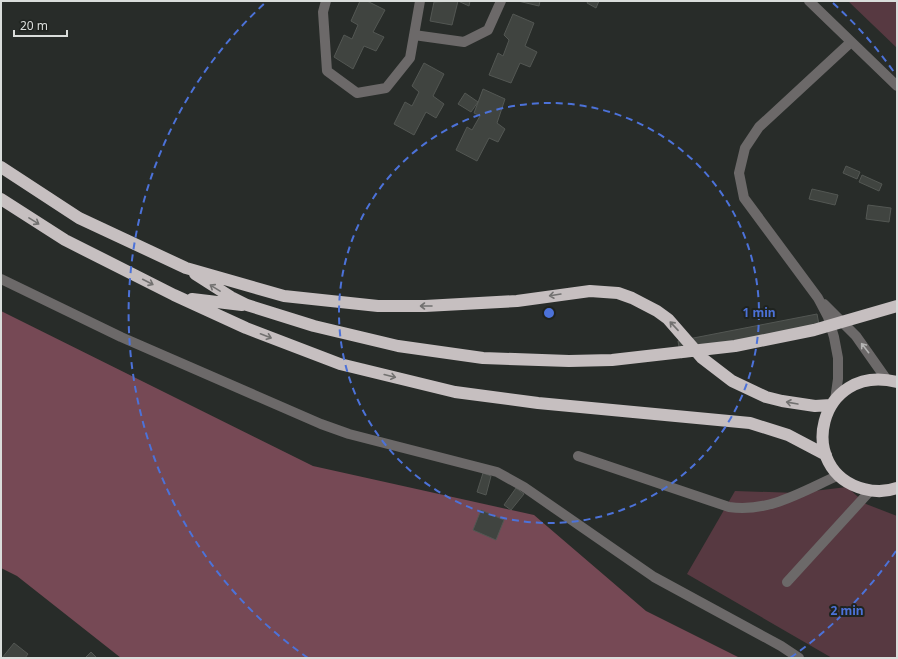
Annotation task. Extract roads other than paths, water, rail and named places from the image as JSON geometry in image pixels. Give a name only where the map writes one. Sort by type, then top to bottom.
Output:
[{"type":"highway","points":[[1,167],[79,218],[186,268],[284,296],[378,306],[472,305],[517,301],[590,291],[618,293],[632,298],[657,311],[668,319],[702,358],[716,370],[743,387],[782,401],[815,406],[833,402]]},
{"type":"highway","points":[[1,199],[65,240],[174,294],[246,328],[340,364],[455,392],[538,403],[750,423],[788,435],[826,455]]},
{"type":"highway","points":[[186,268],[215,288],[247,305],[356,337],[447,354],[526,361],[612,360],[735,346],[814,330],[897,306]]},
{"type":"highway","points":[[174,294],[210,302],[247,305]]},
{"type":"highway","points":[[892,381],[875,379],[853,385],[833,402],[826,414],[823,430],[823,445],[826,455],[839,475],[848,483],[870,491],[896,490]]},
{"type":"lane","points":[[326,1],[323,12],[327,71],[357,93],[386,88],[410,58],[420,1]]},
{"type":"lane","points":[[414,35],[464,42],[488,30],[501,1]]},
{"type":"lane","points":[[809,1],[897,86]]},
{"type":"lane","points":[[851,42],[759,127],[744,148],[739,173],[744,198],[818,298],[856,336],[892,381]]},
{"type":"lane","points":[[1,280],[120,338],[321,424],[349,434],[497,472],[524,487],[654,577],[781,646],[799,658]]},
{"type":"lane","points":[[818,298],[828,317],[838,358],[838,379],[833,402]]},
{"type":"lane","points":[[578,456],[729,507],[740,509],[765,507],[839,475]]},
{"type":"lane","points":[[787,582],[870,491]]}]
